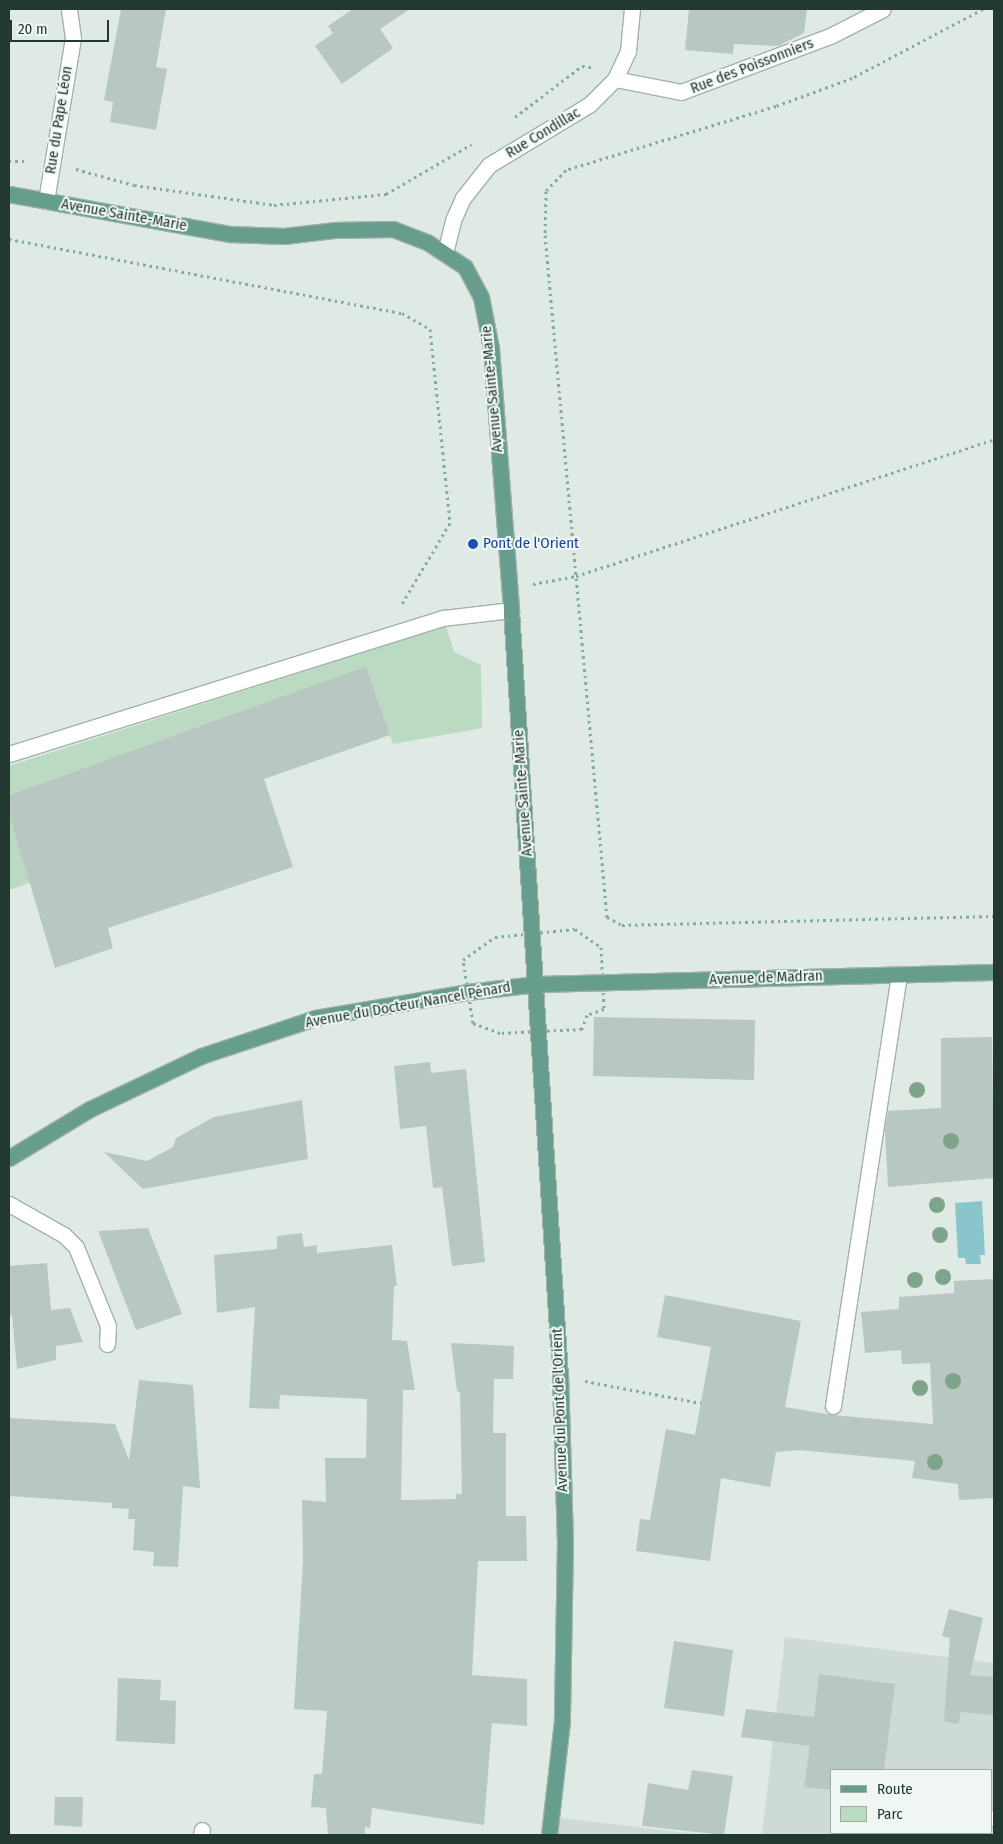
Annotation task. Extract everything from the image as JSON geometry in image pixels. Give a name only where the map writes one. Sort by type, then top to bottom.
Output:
[{"type":"main road","name":"Avenue Sainte-Marie","points":[[9,194],[256,236],[393,229],[446,253],[465,267],[481,297],[489,340],[511,610],[537,984]]},
{"type":"main road","name":"Avenue de Madran","points":[[537,984],[994,972]]},
{"type":"main road","name":"Avenue du Docteur Nancel Pénard","points":[[9,1158],[90,1109],[201,1056],[307,1021],[467,992],[537,984]]},
{"type":"main road","name":"Avenue du Pont de l'Orient","points":[[537,984],[560,1375],[565,1542],[562,1712],[549,1835]]},
{"type":"street","name":"Rue du Pape Léon","points":[[46,201],[73,38],[69,9]]},
{"type":"street","name":"Rue Condillac","points":[[446,253],[454,218],[464,198],[489,165],[590,104],[615,79],[628,51],[632,9]]},
{"type":"street","name":"Rue des Poissonniers","points":[[615,79],[681,92],[830,36],[883,9]]},
{"type":"street","points":[[9,754],[443,618],[511,610]]},
{"type":"street","points":[[833,1406],[899,975]]},
{"type":"street","points":[[9,1204],[64,1235],[76,1247],[108,1326],[107,1344]]},
{"type":"path","points":[[983,9],[852,78],[776,106],[566,170],[546,191],[545,235],[607,917],[622,924],[994,916]]},
{"type":"path","points":[[513,119],[582,66],[587,65],[615,79]]},
{"type":"path","points":[[9,161],[52,164],[134,185],[274,205],[386,194],[480,140]]},
{"type":"path","points":[[9,239],[402,313],[430,329],[450,523],[383,637]]},
{"type":"path","points":[[508,588],[576,576],[994,439]]},
{"type":"path","points":[[560,1375],[701,1403]]},
{"type":"shaded area","points":[[785,1637],[994,1663],[994,1835],[762,1835]]},
{"type":"shaded area","points":[[552,1817],[704,1835],[549,1835]]},
{"type":"green space","points":[[446,626],[454,652],[481,665],[482,728],[393,744],[366,666],[9,795],[9,766]]},
{"type":"green space","points":[[9,811],[32,882],[9,890]]},
{"type":"water","points":[[982,1201],[985,1255],[980,1255],[981,1264],[966,1264],[965,1258],[958,1258],[955,1203]]},
{"type":"building","points":[[121,9],[166,9],[156,67],[167,69],[156,130],[110,122],[113,102],[104,100]]},
{"type":"building","points":[[353,9],[410,9],[380,29],[393,48],[342,84],[315,46],[333,33],[328,26]]},
{"type":"building","points":[[689,9],[807,9],[804,33],[778,46],[734,44],[733,54],[685,50]]},
{"type":"building","points":[[366,666],[390,735],[264,779],[293,867],[108,928],[113,948],[55,968],[9,813],[9,795]]},
{"type":"building","points":[[594,1017],[755,1020],[754,1080],[593,1076]]},
{"type":"building","points":[[992,1037],[994,1178],[888,1187],[885,1130],[888,1111],[941,1108],[941,1038]]},
{"type":"building","points":[[430,1062],[431,1073],[466,1069],[485,1262],[452,1266],[442,1187],[433,1188],[426,1126],[400,1129],[394,1066]]},
{"type":"building","points":[[302,1100],[308,1159],[143,1189],[104,1152],[147,1161],[173,1147],[176,1138],[214,1117]]},
{"type":"building","points":[[148,1228],[182,1314],[136,1330],[98,1231]]},
{"type":"building","points":[[302,1233],[304,1247],[317,1245],[317,1253],[392,1245],[397,1286],[394,1286],[392,1340],[407,1341],[415,1390],[403,1390],[401,1500],[456,1499],[456,1494],[462,1494],[460,1392],[457,1391],[451,1343],[514,1346],[513,1379],[494,1379],[493,1433],[506,1433],[506,1516],[526,1516],[527,1561],[478,1561],[472,1675],[527,1679],[527,1726],[492,1723],[484,1825],[372,1808],[370,1828],[365,1827],[365,1835],[328,1835],[326,1808],[311,1807],[314,1774],[322,1774],[327,1711],[294,1709],[303,1562],[302,1500],[326,1502],[325,1458],[366,1458],[367,1399],[280,1395],[279,1409],[249,1408],[255,1307],[217,1313],[214,1255],[277,1249],[277,1236]]},
{"type":"building","points":[[47,1263],[51,1310],[70,1308],[83,1342],[56,1346],[56,1360],[17,1369],[12,1315],[9,1315],[9,1266]]},
{"type":"building","points":[[994,1279],[994,1498],[959,1500],[958,1484],[912,1478],[915,1461],[799,1450],[776,1452],[770,1487],[721,1478],[710,1561],[636,1551],[640,1519],[650,1520],[666,1429],[695,1435],[711,1347],[657,1337],[665,1295],[801,1321],[785,1407],[832,1415],[933,1424],[930,1363],[902,1364],[901,1350],[865,1353],[861,1312],[899,1309],[899,1297],[954,1293],[954,1281]]},
{"type":"building","points":[[139,1380],[193,1385],[200,1488],[183,1486],[178,1567],[153,1566],[154,1552],[133,1550],[135,1519],[128,1519],[129,1509],[112,1508],[112,1503],[9,1496],[9,1418],[115,1424],[129,1460]]},
{"type":"building","points":[[949,1609],[983,1618],[970,1675],[994,1677],[994,1715],[961,1712],[958,1724],[944,1721],[950,1638],[942,1636]]},
{"type":"building","points":[[674,1641],[733,1650],[724,1716],[664,1708]]},
{"type":"building","points":[[819,1674],[895,1684],[884,1769],[830,1769],[830,1790],[804,1787],[810,1746],[741,1737],[746,1709],[814,1717]]},
{"type":"building","points":[[118,1678],[161,1680],[160,1700],[176,1701],[175,1744],[116,1741]]},
{"type":"building","points":[[692,1770],[733,1776],[724,1835],[642,1826],[648,1783],[688,1790]]},
{"type":"building","points":[[55,1797],[83,1797],[82,1827],[54,1825]]},
{"type":"place","name":"Pont de l'Orient","points":[[473,544]]}]
